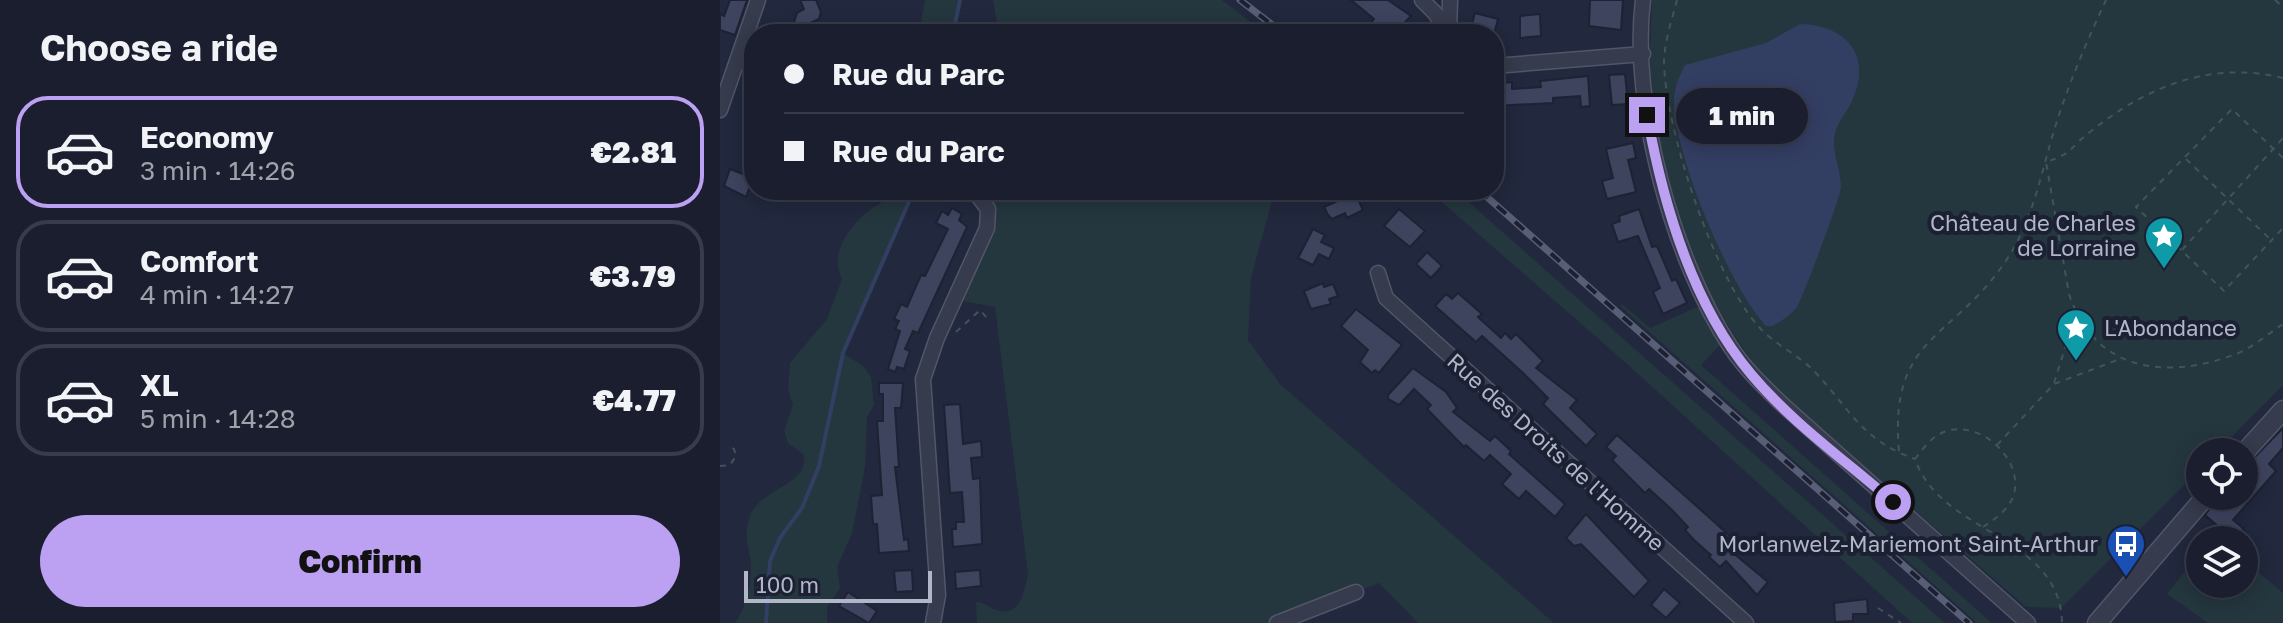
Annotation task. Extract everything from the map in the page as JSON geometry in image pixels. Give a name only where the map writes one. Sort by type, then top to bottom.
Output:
[{"type":"street","points":[[750,24],[758,0]]},
{"type":"street","points":[[1422,0],[1442,24]]},
{"type":"street","points":[[1436,0],[1444,24]]},
{"type":"street","points":[[1448,24],[1450,0]]},
{"type":"street","points":[[1643,0],[1647,115],[1665,193],[1706,303],[1730,345],[1752,375],[1783,405],[2028,623]]},
{"type":"street","points":[[720,110],[744,41]]},
{"type":"street","points":[[1504,65],[1643,54]]},
{"type":"street","points":[[933,623],[938,595],[923,379],[932,350],[987,228],[988,209],[981,200]]},
{"type":"street","name":"Rue des Droits de l'Homme","points":[[1378,273],[1386,298],[1746,623]]},
{"type":"street","points":[[2258,438],[2283,410]]},
{"type":"street","points":[[2097,623],[2194,510]]},
{"type":"street","points":[[1277,623],[1356,592]]},
{"type":"path","points":[[1677,0],[1664,57],[1669,113],[1684,170],[1727,273],[1758,327],[1816,373],[1850,417],[1889,450],[1915,459]]},
{"type":"path","points":[[1900,454],[1898,403],[1907,375],[1928,341],[1984,289],[2004,265],[2032,216],[2070,83],[2106,0]]},
{"type":"path","points":[[2275,0],[2283,7]]},
{"type":"path","points":[[2046,162],[2068,155],[2088,133],[2134,102],[2177,80],[2240,70],[2283,78]]},
{"type":"path","points":[[2283,158],[2232,109],[2136,207],[2224,291],[2283,228]]},
{"type":"path","points":[[2182,250],[2283,138]]},
{"type":"path","points":[[2185,158],[2272,240]]},
{"type":"path","points":[[2046,162],[2065,279],[2076,314],[2093,336],[2122,358],[2164,370],[2207,365],[2239,354],[2283,324]]},
{"type":"path","points":[[955,332],[980,310],[988,319]]},
{"type":"path","points":[[1997,445],[2054,384],[2076,314]]},
{"type":"path","points":[[2054,384],[2122,358]]},
{"type":"path","points":[[1915,459],[1934,437],[1948,430],[1965,428],[1997,445],[2009,460],[2015,489],[2005,510],[1983,527]]},
{"type":"path","points":[[720,466],[730,465],[736,456],[734,449],[728,445]]},
{"type":"path","points":[[1915,459],[1922,480],[1933,493],[1959,514],[2025,554],[2050,579],[2059,598],[2062,623]]},
{"type":"path","points":[[1878,608],[1901,623]]},
{"type":"shaded area","points":[[925,0],[960,0],[955,24],[921,24]]},
{"type":"shaded area","points":[[993,0],[1222,0],[1253,24],[997,24]]},
{"type":"shaded area","points":[[1652,0],[2283,0],[2283,385],[2231,438],[2186,438],[2186,483],[2061,608],[2026,607],[1789,401],[1736,338],[1715,302],[1682,225],[1660,144],[1651,91]]},
{"type":"shaded area","points":[[886,200],[910,200],[843,353],[863,366],[871,377],[874,405],[867,417],[865,467],[852,533],[837,567],[840,588],[827,607],[827,623],[735,623],[743,609],[750,583],[747,532],[750,516],[764,499],[792,481],[803,466],[804,455],[788,443],[784,430],[793,405],[788,389],[790,363],[827,319],[842,279],[838,260],[843,241],[855,223]]},
{"type":"shaded area","points":[[990,200],[1272,200],[1251,278],[1248,340],[1280,384],[1554,623],[1418,623],[1379,583],[1277,623],[977,623],[976,602],[1000,611],[1013,609],[1021,600],[1028,574],[995,307],[957,300]]},
{"type":"shaded area","points":[[1439,200],[1466,200],[1945,623],[1912,623],[1626,363]]},
{"type":"shaded area","points":[[1706,303],[1726,339],[1701,365],[1992,623],[1977,623],[1620,306],[1622,304],[1650,328]]},
{"type":"shaded area","points":[[2186,570],[2186,598],[2258,598],[2258,572],[2283,593],[2283,623],[2208,623],[2167,594]]},
{"type":"water","points":[[1800,24],[1830,30],[1851,46],[1857,57],[1858,85],[1835,133],[1841,187],[1814,267],[1797,307],[1773,326],[1766,326],[1736,282],[1707,221],[1684,158],[1674,95],[1685,65],[1766,43]]},
{"type":"building","points":[[730,0],[747,0],[735,35],[720,30],[720,14],[724,16]]},
{"type":"building","points":[[800,0],[816,0],[821,12],[819,19],[808,24],[794,24],[797,13],[804,9]]},
{"type":"building","points":[[1351,0],[1388,0],[1411,16],[1403,24],[1370,24],[1374,19]]},
{"type":"building","points":[[1590,0],[1623,0],[1621,30],[1589,26]]},
{"type":"building","points":[[1475,13],[1498,19],[1497,24],[1472,24]]},
{"type":"building","points":[[1540,14],[1541,36],[1520,38],[1520,16]]},
{"type":"building","points":[[1625,74],[1628,104],[1612,105],[1609,75]]},
{"type":"building","points":[[1588,76],[1590,106],[1581,107],[1580,96],[1553,98],[1553,103],[1504,105],[1504,83],[1512,82],[1512,89],[1541,87],[1540,81]]},
{"type":"building","points":[[1633,143],[1636,158],[1628,160],[1636,192],[1607,199],[1602,181],[1613,178],[1606,149]]},
{"type":"building","points":[[730,169],[744,174],[744,196],[724,186]]},
{"type":"building","points":[[1340,200],[1358,200],[1363,210],[1347,218],[1345,213],[1332,219],[1324,207]]},
{"type":"building","points":[[952,208],[962,214],[959,220],[967,227],[918,333],[913,331],[905,349],[910,351],[904,369],[897,367],[895,372],[888,369],[900,331],[895,329],[899,321],[894,319],[901,304],[907,307],[921,275],[925,276],[948,229],[936,223],[942,211],[948,215]]},
{"type":"building","points":[[1399,209],[1425,231],[1410,247],[1384,226]]},
{"type":"building","points":[[1639,209],[1652,247],[1657,246],[1672,281],[1676,279],[1687,303],[1663,314],[1653,292],[1660,288],[1638,236],[1618,242],[1612,224],[1620,221],[1619,216]]},
{"type":"building","points":[[1313,229],[1325,235],[1321,242],[1334,248],[1329,259],[1319,254],[1313,265],[1298,258]]},
{"type":"building","points":[[1427,252],[1442,266],[1431,278],[1416,264]]},
{"type":"building","points":[[1323,283],[1324,287],[1333,284],[1338,296],[1329,299],[1331,304],[1311,309],[1304,291]]},
{"type":"building","points":[[1458,293],[1482,314],[1478,317],[1501,338],[1505,333],[1511,339],[1516,334],[1543,361],[1536,368],[1577,400],[1570,408],[1597,434],[1586,446],[1543,404],[1548,398],[1523,373],[1482,336],[1476,342],[1435,306],[1446,294],[1452,299]]},
{"type":"building","points":[[1356,309],[1402,345],[1379,373],[1375,370],[1372,373],[1360,362],[1368,350],[1341,326]]},
{"type":"building","points":[[1413,368],[1446,392],[1457,408],[1453,412],[1490,441],[1495,436],[1511,451],[1509,454],[1565,504],[1555,517],[1526,491],[1519,499],[1502,484],[1511,474],[1490,455],[1484,461],[1466,445],[1464,447],[1427,409],[1431,405],[1414,389],[1399,405],[1388,399],[1388,395]]},
{"type":"building","points":[[879,383],[903,383],[901,408],[895,408],[899,467],[895,467],[904,540],[908,539],[909,551],[879,553],[877,524],[873,524],[871,496],[882,495],[877,421],[883,421],[883,394],[879,394]]},
{"type":"building","points":[[960,404],[963,444],[981,441],[982,457],[971,458],[973,479],[980,478],[982,544],[953,547],[952,529],[956,529],[956,522],[964,522],[962,492],[950,493],[944,405]]},
{"type":"building","points":[[2283,428],[2283,448],[2269,464],[2276,471],[2258,492],[2258,454]]},
{"type":"building","points":[[1617,435],[1740,545],[1733,553],[1768,582],[1757,595],[1726,561],[1720,567],[1709,557],[1711,555],[1685,530],[1688,527],[1671,509],[1649,489],[1645,493],[1612,460],[1616,456],[1606,447]]},
{"type":"building","points":[[2209,510],[2242,510],[2233,520],[2240,526],[2218,526],[2205,515]]},
{"type":"building","points":[[1586,514],[1649,581],[1634,597],[1581,544],[1574,546],[1566,538]]},
{"type":"building","points":[[912,570],[913,591],[896,592],[894,571]]},
{"type":"building","points":[[980,570],[981,586],[956,589],[955,572]]},
{"type":"building","points":[[1664,589],[1680,603],[1666,618],[1651,605]]},
{"type":"building","points":[[848,592],[877,611],[869,623],[839,606]]},
{"type":"building","points":[[1867,599],[1868,614],[1853,614],[1853,621],[1835,622],[1834,603]]},
{"type":"waterway","points":[[955,24],[960,0]]},
{"type":"waterway","points":[[766,623],[770,561],[780,538],[802,508],[819,466],[843,353],[910,200]]},
{"type":"railway","points":[[1240,0],[1271,24]]},
{"type":"railway","points":[[1490,200],[1969,623]]},
{"type":"place","name":"Château de Charles de Lorraine","points":[[2164,270]]},
{"type":"place","name":"L'Abondance","points":[[2076,362]]},
{"type":"place","name":"Morlanwelz-Mariemont Saint-Arthur","points":[[2126,578]]},
{"type":"route","points":[[1647,115],[1654,153],[1677,232],[1706,303],[1730,345],[1766,389],[1893,502]]}]
